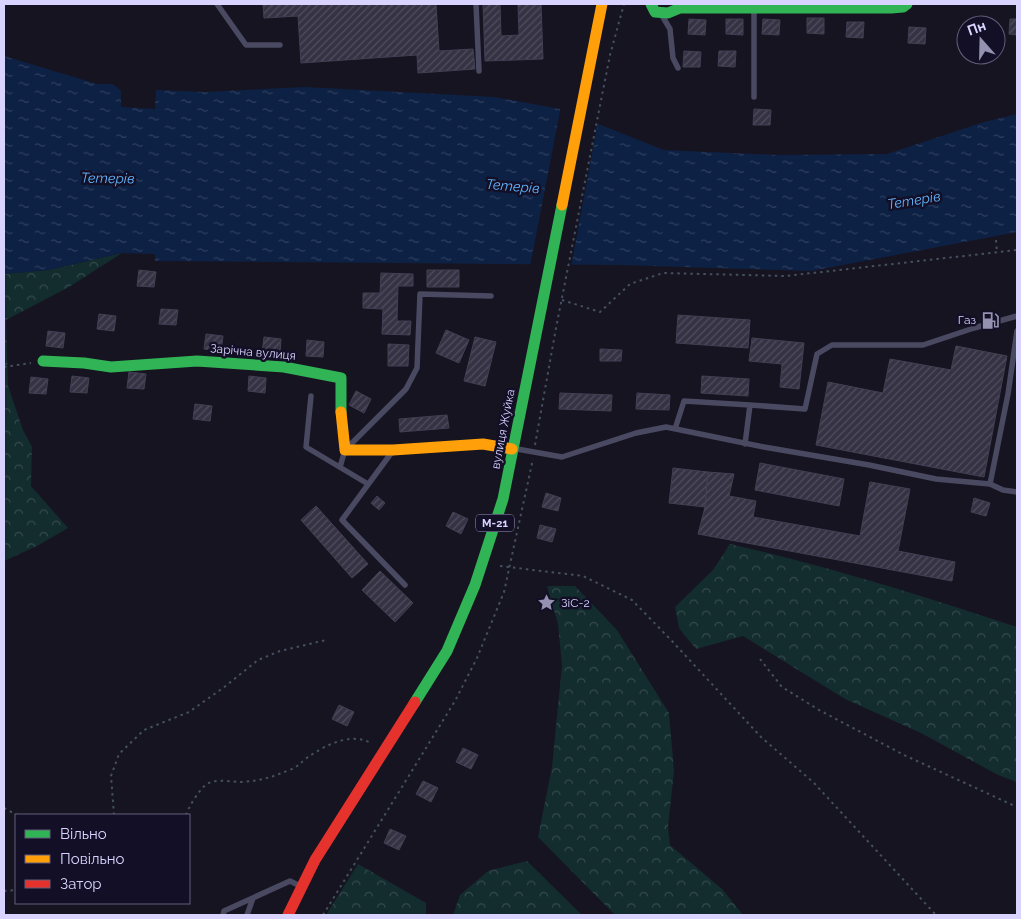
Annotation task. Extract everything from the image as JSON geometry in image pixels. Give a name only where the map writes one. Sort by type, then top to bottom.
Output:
[{"type":"main road","name":"вулиця Жуйка","points":[[302,887],[315,860],[337,824],[447,651],[472,593],[503,499],[602,4]]},
{"type":"main road","points":[[651,4],[655,12],[668,13],[680,8],[891,8],[903,7],[907,4]]},
{"type":"main road","name":"Зарічна вулиця","points":[[43,361],[84,363],[111,367],[197,360],[284,367],[341,378],[341,409],[345,450]]},
{"type":"main road","points":[[345,450],[393,450],[483,444],[512,449]]},
{"type":"main road","name":"М-21","points":[[288,915],[302,887]]},
{"type":"lane","points":[[217,4],[246,45],[280,44]]},
{"type":"lane","points":[[476,4],[480,71]]},
{"type":"lane","points":[[754,7],[754,97]]},
{"type":"lane","points":[[660,12],[670,29],[673,58],[678,68]]},
{"type":"lane","points":[[340,468],[345,450],[406,388],[417,368],[420,294],[491,296]]},
{"type":"lane","points":[[675,429],[684,401],[806,409],[817,354],[832,345],[923,345],[1017,316]]},
{"type":"lane","points":[[990,484],[1008,394],[1017,331]]},
{"type":"lane","points":[[311,396],[306,448],[368,484]]},
{"type":"lane","points":[[745,444],[750,405]]},
{"type":"lane","points":[[512,449],[562,457],[636,433],[666,427],[745,444],[936,479],[990,484],[1003,490],[1017,492]]},
{"type":"lane","points":[[393,450],[342,520],[405,585]]},
{"type":"lane","points":[[223,915],[224,911],[290,881],[302,887]]},
{"type":"lane","points":[[247,915],[253,898]]},
{"type":"path","points":[[556,328],[610,55],[624,4]]},
{"type":"path","points":[[996,240],[997,253]]},
{"type":"path","points":[[562,300],[600,312],[630,284],[663,273],[786,276],[1017,250]]},
{"type":"path","points":[[4,366],[43,361]]},
{"type":"path","points":[[500,566],[583,576],[632,600],[761,737],[814,783],[936,915]]},
{"type":"path","points":[[114,814],[111,776],[116,761],[119,754],[144,730],[189,712],[258,660],[280,651],[326,640]]},
{"type":"path","points":[[760,659],[782,687],[819,710],[904,755],[1017,807]]},
{"type":"path","points":[[186,814],[188,808],[207,784],[223,780],[240,782],[267,779],[294,769],[308,758],[344,738],[368,741],[385,750]]},
{"type":"path","points":[[4,808],[15,814]]},
{"type":"green space","points":[[122,253],[69,287],[6,320],[8,386],[23,430],[32,447],[31,486],[68,528],[37,546],[4,561],[4,274],[48,270]]},
{"type":"green space","points":[[730,544],[875,582],[1017,627],[1017,782],[998,775],[921,733],[845,699],[743,636],[696,649],[679,628],[675,607],[713,570]]},
{"type":"green space","points":[[547,586],[575,586],[617,630],[669,713],[674,771],[668,827],[670,845],[722,889],[743,915],[615,915],[538,837],[552,767],[562,665],[558,624]]},
{"type":"green space","points":[[527,861],[582,915],[453,915],[460,895],[488,871]]},
{"type":"green space","points":[[358,864],[426,903],[426,915],[326,915]]},
{"type":"water","name":"Тетерів","points":[[4,56],[97,84],[113,84],[121,91],[121,107],[155,109],[156,90],[204,92],[304,87],[494,97],[560,109],[664,150],[777,155],[887,154],[984,122],[1017,114],[1017,232],[811,271],[621,265],[155,261],[155,254],[122,253],[48,270],[4,274]]},
{"type":"pier","points":[[561,106],[598,121],[571,267],[530,267]]},
{"type":"building","points":[[263,4],[436,4],[439,51],[473,49],[475,69],[418,73],[417,55],[301,63],[298,16],[264,18]]},
{"type":"building","points":[[483,4],[500,4],[501,36],[519,35],[518,4],[541,4],[543,59],[485,61]]},
{"type":"building","points":[[807,18],[824,18],[824,34],[807,33]]},
{"type":"building","points":[[689,19],[706,20],[705,35],[688,34]]},
{"type":"building","points":[[726,19],[743,19],[743,35],[726,34]]},
{"type":"building","points":[[763,19],[780,20],[779,35],[762,34]]},
{"type":"building","points":[[1010,19],[1017,19],[1017,35],[1009,34]]},
{"type":"building","points":[[847,22],[864,22],[863,38],[846,37]]},
{"type":"building","points":[[909,27],[926,28],[925,44],[908,43]]},
{"type":"building","points":[[684,51],[701,52],[700,67],[683,67]]},
{"type":"building","points":[[719,51],[736,51],[735,67],[718,66]]},
{"type":"building","points":[[754,109],[771,110],[770,125],[753,125]]},
{"type":"building","points":[[139,270],[156,272],[154,287],[137,286]]},
{"type":"building","points":[[427,270],[459,270],[459,287],[427,287]]},
{"type":"building","points":[[381,273],[413,274],[413,286],[398,286],[397,321],[411,321],[410,335],[382,334],[383,309],[363,308],[363,293],[380,293]]},
{"type":"building","points":[[161,309],[178,310],[176,325],[159,324]]},
{"type":"building","points":[[99,314],[116,316],[114,331],[97,329]]},
{"type":"building","points":[[678,315],[750,320],[748,348],[676,343]]},
{"type":"building","points":[[446,330],[469,340],[459,363],[436,353]]},
{"type":"building","points":[[48,331],[65,333],[63,348],[46,346]]},
{"type":"building","points":[[206,334],[223,336],[221,351],[204,349]]},
{"type":"building","points":[[264,337],[281,339],[280,354],[262,353]]},
{"type":"building","points":[[475,337],[496,342],[485,386],[464,381]]},
{"type":"building","points":[[752,338],[804,343],[799,389],[780,387],[782,364],[749,361]]},
{"type":"building","points":[[307,340],[324,342],[323,357],[306,356]]},
{"type":"building","points":[[388,344],[409,345],[408,366],[388,366]]},
{"type":"building","points":[[956,346],[1007,356],[984,477],[816,445],[828,382],[883,393],[890,359],[951,370]]},
{"type":"building","points":[[600,349],[622,350],[621,361],[600,361]]},
{"type":"building","points":[[129,372],[146,374],[144,389],[127,388]]},
{"type":"building","points":[[72,376],[89,378],[87,393],[70,392]]},
{"type":"building","points":[[249,376],[266,378],[265,393],[248,391]]},
{"type":"building","points":[[702,376],[749,379],[748,396],[701,393]]},
{"type":"building","points":[[31,377],[48,379],[46,394],[29,393]]},
{"type":"building","points":[[356,391],[371,399],[364,413],[349,405]]},
{"type":"building","points":[[560,393],[612,395],[611,411],[559,409]]},
{"type":"building","points":[[637,393],[670,395],[669,410],[636,409]]},
{"type":"building","points":[[195,404],[212,406],[210,421],[193,419]]},
{"type":"building","points":[[447,415],[449,428],[400,432],[399,419]]},
{"type":"building","points":[[760,463],[844,479],[839,506],[755,490]]},
{"type":"building","points":[[673,468],[708,472],[705,507],[669,503]]},
{"type":"building","points":[[708,472],[734,474],[729,496],[756,501],[753,517],[860,536],[870,482],[910,489],[898,551],[955,562],[952,581],[698,534],[705,507]]},
{"type":"building","points":[[546,493],[561,498],[558,511],[542,507]]},
{"type":"building","points":[[377,496],[385,503],[379,510],[371,503]]},
{"type":"building","points":[[974,498],[990,503],[986,516],[971,512]]},
{"type":"building","points":[[316,506],[368,564],[352,578],[301,520]]},
{"type":"building","points":[[453,512],[468,519],[461,534],[446,526]]},
{"type":"building","points":[[540,525],[556,529],[552,542],[537,538]]},
{"type":"building","points":[[380,571],[413,603],[395,622],[362,590]]},
{"type":"building","points":[[339,705],[354,712],[347,726],[332,719]]},
{"type":"building","points":[[463,748],[478,755],[471,769],[456,762]]},
{"type":"building","points":[[423,781],[438,788],[431,802],[416,794]]},
{"type":"building","points":[[390,829],[406,836],[399,850],[384,843]]},
{"type":"traffic: fast","points":[[651,4],[655,12],[668,13],[680,8],[891,8],[903,7],[907,4]]},
{"type":"traffic: fast","points":[[415,702],[447,651],[475,585],[503,499],[562,205]]},
{"type":"traffic: fast","points":[[43,361],[84,363],[111,367],[197,361],[284,367],[341,378],[341,412]]},
{"type":"traffic: slow","points":[[562,205],[602,4]]},
{"type":"traffic: slow","points":[[341,412],[345,450],[393,450],[483,444],[512,449]]},
{"type":"traffic: jam","points":[[288,915],[315,860],[415,702]]},
{"type":"place","name":"Газ","points":[[990,320]]},
{"type":"place","name":"ЗіС-2","points":[[547,603]]}]
